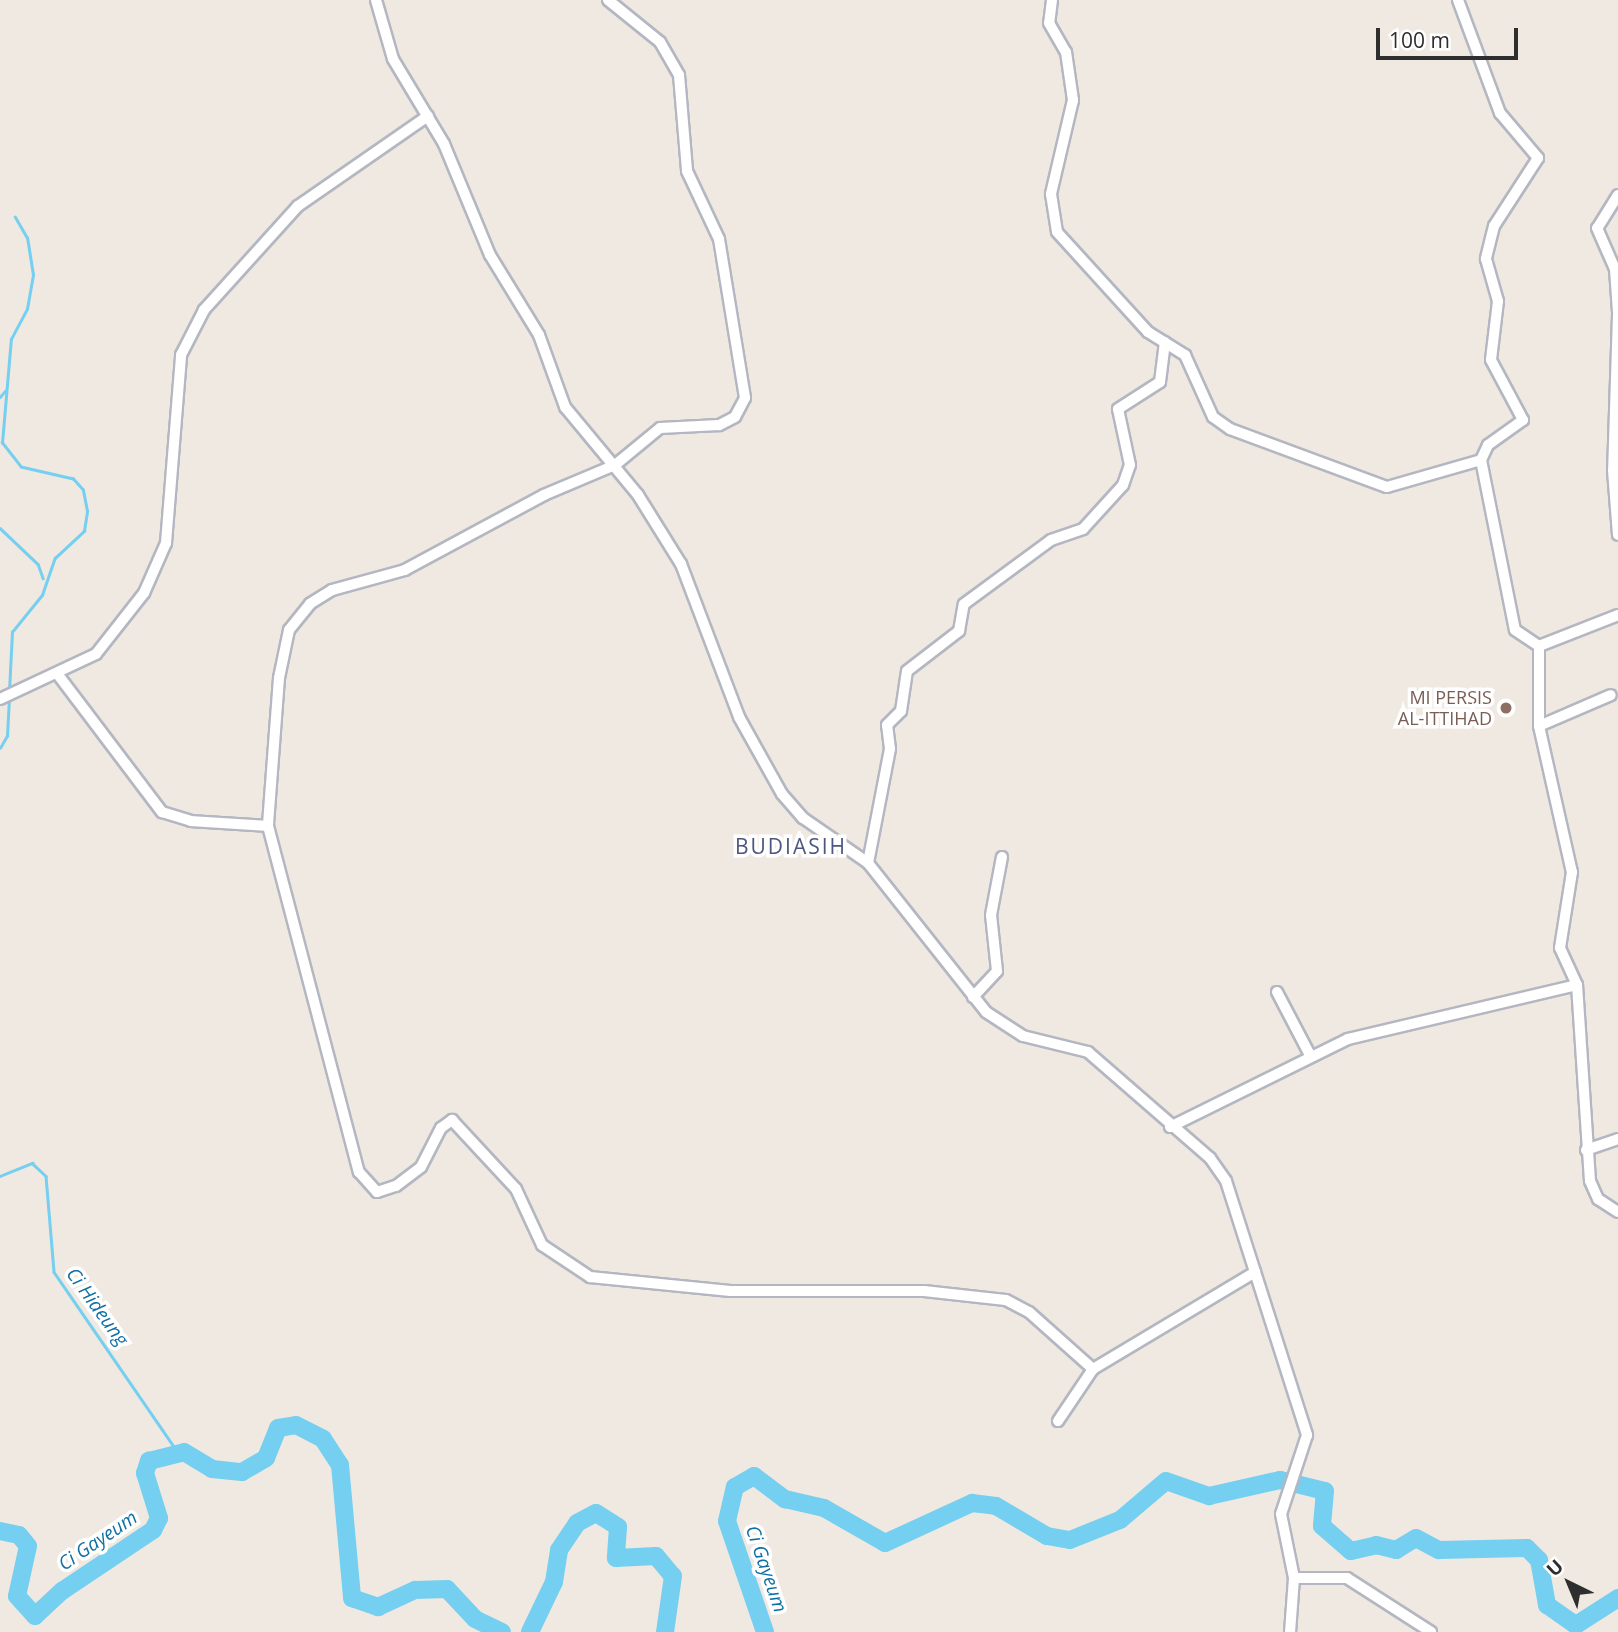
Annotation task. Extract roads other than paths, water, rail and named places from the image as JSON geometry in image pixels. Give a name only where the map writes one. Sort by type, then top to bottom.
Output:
[{"type":"street","points":[[376,0],[393,59],[428,116],[489,255],[545,346],[565,407],[615,465],[690,580],[739,718],[762,763],[793,808],[868,863],[973,997],[1011,1031],[1088,1052],[1221,1172],[1305,1424],[1300,1465],[1287,1489],[1281,1522],[1294,1577],[1290,1632]]},
{"type":"street","points":[[608,0],[660,42],[679,75],[687,171],[719,239],[745,398],[735,417],[696,428],[660,428],[615,465],[544,495],[405,570],[332,590],[297,617],[281,665],[268,826],[353,1159],[370,1188],[384,1192],[409,1177],[452,1120],[516,1189],[542,1245],[590,1276],[730,1291],[923,1291],[1006,1300],[1029,1312],[1093,1369]]},
{"type":"street","points":[[1052,0],[1049,23],[1066,52],[1073,100],[1051,194],[1053,221],[1067,247],[1165,342],[1185,355],[1220,423],[1387,487],[1480,460]]},
{"type":"street","points":[[1458,0],[1500,113],[1538,158],[1494,226],[1486,260],[1498,301],[1491,360],[1522,420],[1488,445],[1480,460],[1509,613],[1516,630],[1539,646]]},
{"type":"street","points":[[0,699],[59,676],[116,634],[159,561],[169,520],[181,355],[204,310],[298,206],[428,116]]},
{"type":"street","points":[[1618,195],[1597,228],[1615,270],[1618,314],[1613,470],[1618,535]]},
{"type":"street","points":[[868,863],[890,750],[887,725],[901,710],[907,671],[960,631],[964,604],[1051,540],[1083,529],[1123,485],[1130,465],[1118,409],[1160,382],[1165,342]]},
{"type":"street","points":[[1539,646],[1618,615]]},
{"type":"street","points":[[1539,646],[1539,726],[1572,872],[1560,948],[1577,985],[1586,1150],[1594,1193],[1618,1212]]},
{"type":"street","points":[[59,676],[162,812],[191,821],[268,826]]},
{"type":"street","points":[[1539,726],[1611,695]]},
{"type":"street","points":[[973,997],[997,971],[990,915],[1002,858]]},
{"type":"street","points":[[1170,1127],[1310,1055],[1393,1026],[1577,985]]},
{"type":"street","points":[[1277,992],[1310,1055]]},
{"type":"street","points":[[1586,1150],[1618,1139]]},
{"type":"street","points":[[1058,1421],[1093,1369],[1255,1272]]},
{"type":"street","points":[[1294,1577],[1347,1578],[1431,1632]]},
{"type":"waterway","name":"Ci Hideung","points":[[9,691],[12,632],[42,595],[55,558],[84,531],[87,511],[83,490],[73,479],[21,467],[2,443],[11,339],[27,309],[33,275],[27,238],[15,217]]},
{"type":"waterway","name":"Ci Hideung","points":[[0,397],[5,391]]},
{"type":"waterway","points":[[0,528],[38,564],[43,578]]},
{"type":"waterway","name":"Ci Hideung","points":[[0,748],[7,736],[9,697]]},
{"type":"waterway","name":"Ci Hideung","points":[[0,1176],[32,1163],[46,1176],[54,1272],[177,1451]]},
{"type":"waterway","name":"Ci Gayeum","points":[[0,1531],[19,1535],[28,1546],[17,1596],[35,1616],[62,1591],[153,1530],[159,1518],[145,1473],[149,1461],[184,1452],[212,1469],[242,1472],[266,1458],[278,1428],[296,1425],[323,1439],[340,1465],[352,1598],[378,1607],[415,1590],[447,1589],[475,1619],[502,1632]]},
{"type":"waterway","name":"Ci Gayeum","points":[[765,1632],[727,1521],[735,1487],[754,1476],[785,1499],[824,1508],[885,1543],[972,1503],[996,1506],[1047,1536],[1070,1540],[1120,1520],[1166,1481],[1209,1496],[1280,1480],[1325,1491],[1322,1526],[1351,1551],[1376,1545],[1396,1550],[1416,1538],[1439,1550],[1527,1548],[1539,1560],[1547,1605],[1576,1625],[1618,1598]]},
{"type":"waterway","name":"Ci Gayeum","points":[[530,1632],[554,1582],[559,1550],[577,1523],[596,1513],[618,1527],[616,1558],[656,1556],[673,1576],[665,1632]]},
{"type":"place","name":"MI PERSIS AL-ITTIHAD","points":[[1506,708]]},
{"type":"district","name":"BUDIASIH","points":[[791,846]]}]
